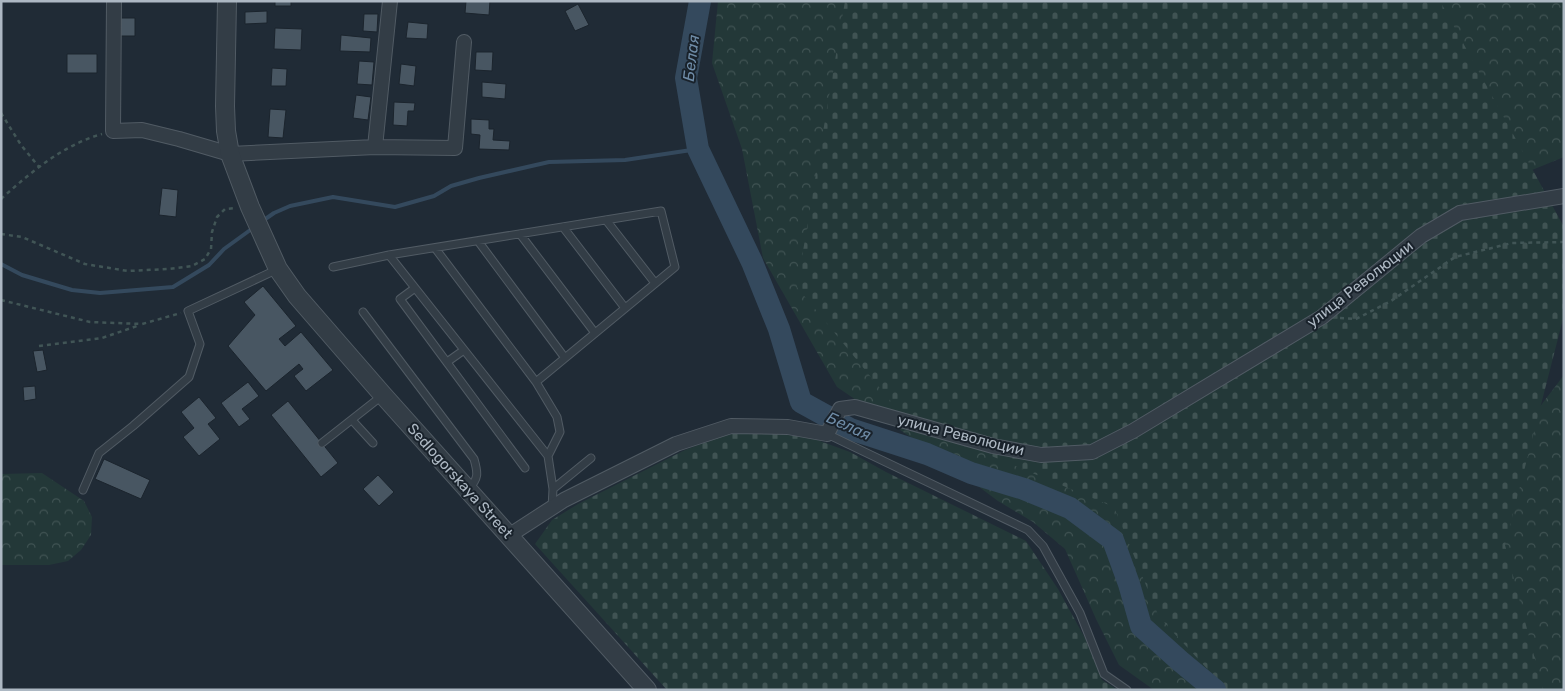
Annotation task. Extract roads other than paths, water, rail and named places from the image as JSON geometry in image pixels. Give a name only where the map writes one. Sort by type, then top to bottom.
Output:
[{"type":"street","points":[[114,1],[113,131],[142,130],[230,154],[375,147],[455,148],[464,42]]},
{"type":"street","name":"Sedlogorskaya Street","points":[[227,1],[225,106],[226,131],[230,154],[250,207],[278,269],[297,296],[383,395],[647,690]]},
{"type":"street","points":[[375,147],[390,1]]},
{"type":"street","name":"улица Революции","points":[[827,434],[840,409],[855,407],[993,446],[1041,455],[1092,452],[1133,431],[1322,316],[1421,236],[1460,213],[1564,196]]},
{"type":"street","points":[[510,535],[564,500],[676,444],[731,426],[788,426],[827,434]]},
{"type":"lane","points":[[333,267],[389,255],[661,211],[675,267],[536,382]]},
{"type":"lane","points":[[606,220],[655,283]]},
{"type":"lane","points":[[563,227],[625,308]]},
{"type":"lane","points":[[520,234],[595,333]]},
{"type":"lane","points":[[478,241],[565,358]]},
{"type":"lane","points":[[435,248],[536,382],[557,417],[560,432],[548,456]]},
{"type":"lane","points":[[389,255],[548,456],[553,489],[552,508]]},
{"type":"lane","points":[[83,490],[99,454],[189,377],[200,344],[188,311],[278,269]]},
{"type":"lane","points":[[415,288],[400,298],[525,468]]},
{"type":"lane","points":[[363,312],[474,459],[478,472],[476,482],[468,489]]},
{"type":"lane","points":[[447,362],[464,350]]},
{"type":"lane","points":[[322,443],[383,395]]},
{"type":"lane","points":[[352,420],[373,443]]},
{"type":"lane","points":[[827,434],[1028,530],[1043,546],[1080,613],[1104,674],[1128,690]]},
{"type":"lane","points":[[553,489],[591,458]]},
{"type":"waterway","name":"Белая","points":[[700,1],[686,78],[698,149],[752,262],[779,329],[801,402],[850,429],[927,454],[971,473],[1024,489],[1070,508],[1113,540],[1129,584],[1141,626],[1215,690]]},
{"type":"waterway","points":[[261,222],[274,213],[290,206],[333,197],[395,207],[434,196],[451,186],[549,162],[625,160],[698,149]]},
{"type":"waterway","points":[[1,264],[22,275],[72,290],[100,293],[173,287],[209,265],[224,249],[253,228]]}]
